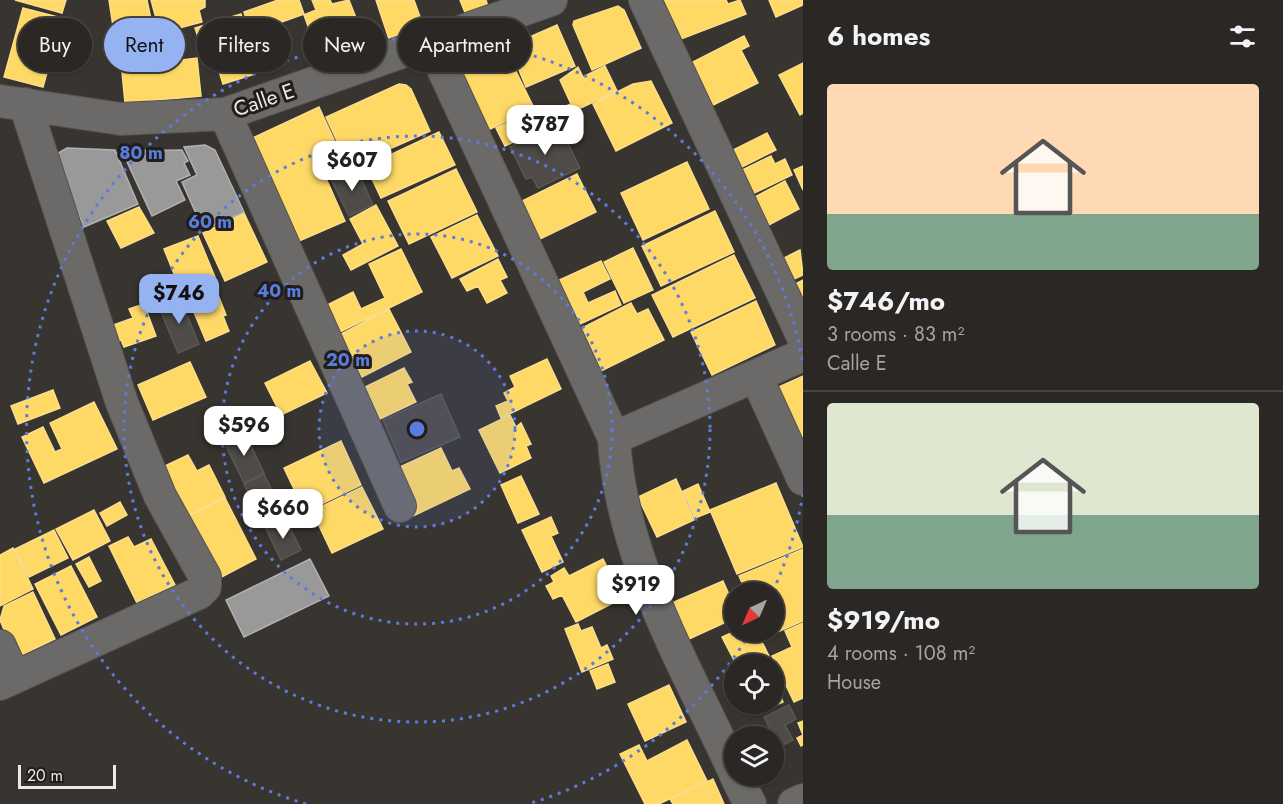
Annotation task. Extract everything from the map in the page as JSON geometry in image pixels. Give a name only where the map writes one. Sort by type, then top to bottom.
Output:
[{"type":"street","name":"Calle E","points":[[501,18],[551,0]]},
{"type":"street","points":[[645,0],[803,337]]},
{"type":"street","name":"Calle E","points":[[13,103],[121,119],[225,114],[398,54]]},
{"type":"street","points":[[444,72],[614,438],[617,474],[632,537],[660,612],[724,748]]},
{"type":"street","points":[[0,646],[7,681],[199,593],[205,587],[205,577],[160,496],[122,403],[13,103]]},
{"type":"street","points":[[225,114],[400,506]]},
{"type":"street","points":[[614,438],[803,355]]},
{"type":"street","points":[[756,376],[803,479]]},
{"type":"street","points":[[742,786],[750,804]]},
{"type":"street","points":[[794,804],[803,800]]},
{"type":"building: Homes","points":[[15,0],[66,0],[62,13]]},
{"type":"building: Homes","points":[[109,0],[147,0],[151,18],[112,18]]},
{"type":"building: Homes","points":[[151,0],[205,0],[205,7],[199,10],[201,18],[197,18],[197,23],[185,26],[185,18],[156,18]]},
{"type":"building: Homes","points":[[278,0],[299,0],[304,14],[291,19],[246,18],[244,12]]},
{"type":"building: Homes","points":[[312,0],[330,0],[332,4],[349,0],[356,18],[305,18],[304,15],[316,10]]},
{"type":"building: Homes","points":[[376,0],[414,0],[420,18],[398,18],[398,36],[389,39],[386,18],[382,18]]},
{"type":"building: Homes","points":[[460,0],[486,0],[488,7],[466,15]]},
{"type":"building: Homes","points":[[657,0],[726,0],[728,4],[740,0],[746,14],[673,42]]},
{"type":"building: Homes","points":[[769,0],[803,0],[803,5],[776,17]]},
{"type":"building: Homes","points":[[618,6],[624,10],[641,48],[592,70],[573,25],[574,21]]},
{"type":"building: Homes","points":[[23,8],[62,18],[20,18]]},
{"type":"building: Homes","points":[[241,14],[242,18],[228,18]]},
{"type":"building: Homes","points":[[557,25],[575,66],[526,87],[520,72],[531,72],[531,36]]},
{"type":"building: Homes","points":[[18,26],[18,72],[47,72],[43,87],[4,77]]},
{"type":"building: Homes","points":[[744,36],[749,46],[741,50],[758,83],[701,111],[679,69]]},
{"type":"building: Homes","points":[[197,58],[201,96],[125,103],[122,72],[185,72],[185,60]]},
{"type":"building: Homes","points":[[803,63],[803,113],[800,115],[779,75]]},
{"type":"building: Homes","points":[[605,66],[617,91],[570,113],[566,106],[571,104],[560,80],[578,67],[583,77]]},
{"type":"building: Homes","points":[[219,72],[254,72],[255,74],[223,84]]},
{"type":"building: Homes","points":[[456,72],[516,72],[534,108],[484,132]]},
{"type":"building: Homes","points":[[651,81],[672,123],[616,151],[593,104],[633,84]]},
{"type":"building: Homes","points":[[399,84],[411,89],[430,131],[349,167],[326,117]]},
{"type":"building: Homes","points":[[319,107],[341,155],[330,160],[335,172],[325,176],[345,221],[299,241],[280,197],[273,200],[248,140]]},
{"type":"building: Homes","points":[[538,109],[547,127],[505,146],[496,128]]},
{"type":"building: Homes","points":[[439,132],[455,165],[381,198],[366,166]]},
{"type":"building: Homes","points":[[767,133],[776,150],[734,171],[725,154]]},
{"type":"building: Homes","points":[[771,156],[775,164],[785,159],[792,175],[748,196],[736,173]]},
{"type":"building: Homes","points":[[687,162],[709,209],[643,240],[621,193]]},
{"type":"building: Homes","points":[[803,166],[803,190],[794,170]]},
{"type":"building: Homes","points":[[456,169],[477,212],[409,244],[388,201]]},
{"type":"building: Homes","points":[[577,174],[596,212],[540,239],[522,201]]},
{"type":"building: Homes","points":[[785,181],[799,209],[765,227],[751,199]]},
{"type":"building: Homes","points":[[376,205],[398,246],[351,270],[343,255],[363,244],[350,219]]},
{"type":"building: Homes","points":[[139,207],[154,233],[121,248],[107,221]]},
{"type":"building: Homes","points":[[715,211],[734,252],[661,286],[642,246]]},
{"type":"building: Homes","points":[[244,213],[267,262],[225,281],[203,233]]},
{"type":"building: Homes","points":[[477,215],[498,256],[452,278],[431,237]]},
{"type":"building: Homes","points":[[198,236],[217,282],[183,296],[164,249]]},
{"type":"building: Homes","points":[[633,248],[653,290],[624,303],[604,262]]},
{"type":"building: Homes","points":[[401,249],[422,292],[340,332],[327,305],[353,292],[361,309],[385,298],[369,264]]},
{"type":"building: Homes","points":[[800,250],[803,275],[792,280],[782,259]]},
{"type":"building: Homes","points":[[734,255],[755,298],[673,337],[652,295]]},
{"type":"building: Homes","points":[[498,259],[507,277],[500,280],[507,293],[487,303],[478,286],[467,291],[460,279]]},
{"type":"building: Homes","points":[[601,261],[610,279],[583,292],[588,303],[615,291],[621,305],[578,325],[557,281]]},
{"type":"building: Homes","points":[[803,280],[803,314],[789,287]]},
{"type":"building: Homes","points":[[215,287],[226,315],[223,316],[229,331],[206,341],[188,298]]},
{"type":"building: Homes","points":[[756,301],[775,345],[712,375],[691,332]]},
{"type":"building: Homes","points":[[631,303],[637,314],[648,309],[664,340],[599,372],[578,330]]},
{"type":"building: Homes","points":[[144,304],[156,336],[124,347],[121,340],[113,342],[108,327],[133,318],[129,309]]},
{"type":"building: Homes","points":[[389,309],[411,352],[362,377],[341,334]]},
{"type":"building: Homes","points":[[547,359],[561,389],[501,418],[496,406],[508,401],[504,393],[515,387],[510,376]]},
{"type":"building: Homes","points":[[310,361],[327,393],[281,415],[265,383]]},
{"type":"building: Homes","points":[[190,362],[206,397],[153,420],[138,385]]},
{"type":"building: Homes","points":[[404,368],[412,382],[407,384],[416,402],[380,419],[365,387]]},
{"type":"building: Homes","points":[[803,376],[803,451],[774,389]]},
{"type":"building: Homes","points":[[53,390],[60,408],[18,424],[11,406]]},
{"type":"building: Homes","points":[[94,402],[117,449],[44,483],[22,437],[43,427],[55,452],[62,449],[50,423]]},
{"type":"building: Homes","points":[[510,415],[516,427],[521,423],[531,444],[526,446],[531,458],[500,473],[479,430]]},
{"type":"building: Homes","points":[[341,441],[361,485],[305,512],[284,468]]},
{"type":"building: Homes","points":[[441,448],[452,471],[459,468],[470,489],[413,516],[391,471]]},
{"type":"building: Homes","points":[[188,455],[197,471],[209,465],[225,497],[182,518],[163,467]]},
{"type":"building: Homes","points":[[521,476],[539,514],[518,523],[501,485]]},
{"type":"building: Homes","points":[[676,479],[694,520],[657,537],[638,497]]},
{"type":"building: Homes","points":[[776,483],[803,547],[737,574],[710,510]]},
{"type":"building: Homes","points":[[698,484],[710,512],[695,518],[683,491]]},
{"type":"building: Homes","points":[[362,487],[383,529],[332,553],[312,511]]},
{"type":"building: Homes","points":[[225,498],[256,559],[216,580],[185,518]]},
{"type":"building: Homes","points":[[120,502],[127,515],[107,526],[100,513]]},
{"type":"building: Homes","points":[[94,510],[110,541],[73,560],[56,529]]},
{"type":"building: Homes","points":[[551,517],[558,533],[551,536],[563,562],[542,572],[522,530]]},
{"type":"building: Homes","points":[[54,530],[68,558],[29,577],[15,549]]},
{"type":"building: Homes","points":[[128,537],[134,547],[151,539],[175,585],[137,603],[109,546]]},
{"type":"building: Homes","points":[[13,548],[33,589],[0,606],[0,555]]},
{"type":"building: Homes","points":[[803,549],[803,621],[784,629],[784,582],[742,582],[739,576]]},
{"type":"building: Homes","points":[[89,557],[101,581],[89,587],[76,564]]},
{"type":"building: Homes","points":[[603,559],[623,598],[576,622],[562,595],[553,599],[546,586],[554,582],[551,576],[564,568],[569,576]]},
{"type":"building: Homes","points":[[71,566],[97,617],[61,635],[35,584]]},
{"type":"building: Homes","points":[[723,581],[724,623],[689,639],[672,603]]},
{"type":"building: Homes","points":[[33,592],[55,639],[16,658],[0,620],[4,606]]},
{"type":"building: Homes","points":[[803,623],[803,698],[794,702],[784,681],[784,654],[776,654],[792,647],[785,631]]},
{"type":"building: Homes","points":[[578,624],[581,631],[592,627],[601,648],[607,645],[613,659],[582,672],[565,629]]},
{"type":"building: Homes","points":[[725,642],[762,642],[768,654],[731,654]]},
{"type":"building: Homes","points":[[608,664],[615,682],[597,689],[590,671]]},
{"type":"building: Homes","points":[[669,685],[686,722],[645,741],[628,704]]},
{"type":"building: Homes","points":[[803,721],[803,735],[798,723]]},
{"type":"building: Homes","points":[[803,735],[803,745],[801,746],[797,738]]},
{"type":"building: Homes","points":[[687,740],[707,781],[659,804],[645,804],[620,754],[639,745],[647,761]]},
{"type":"building: Homes","points":[[713,779],[724,804],[673,804],[670,799]]},
{"type":"building: Industry","points":[[205,145],[215,150],[244,212],[210,227],[205,215],[198,218],[182,182],[197,175],[184,147]]},
{"type":"building: Industry","points":[[67,148],[115,150],[138,204],[84,227],[53,156]]},
{"type":"building: Industry","points":[[182,150],[188,161],[184,163],[190,175],[176,181],[185,200],[152,216],[122,151]]},
{"type":"building: Industry","points":[[310,559],[329,596],[244,637],[226,600]]},
{"type":"building: Other","points":[[558,123],[580,168],[538,188],[532,177],[526,179],[510,147]]},
{"type":"building: Other","points":[[356,167],[373,205],[349,216],[331,179]]},
{"type":"building: Other","points":[[180,298],[199,344],[178,353],[159,307]]},
{"type":"building: Other","points":[[441,394],[460,437],[401,462],[383,420]]},
{"type":"building: Other","points":[[244,431],[264,473],[244,483],[223,440]]},
{"type":"building: Other","points":[[264,474],[286,519],[266,529],[244,484]]},
{"type":"building: Other","points":[[286,520],[301,550],[281,560],[266,529]]},
{"type":"building: Other","points":[[789,705],[796,719],[785,725],[793,740],[784,744],[784,726],[768,726],[764,717],[770,714],[784,714],[784,707]]}]
